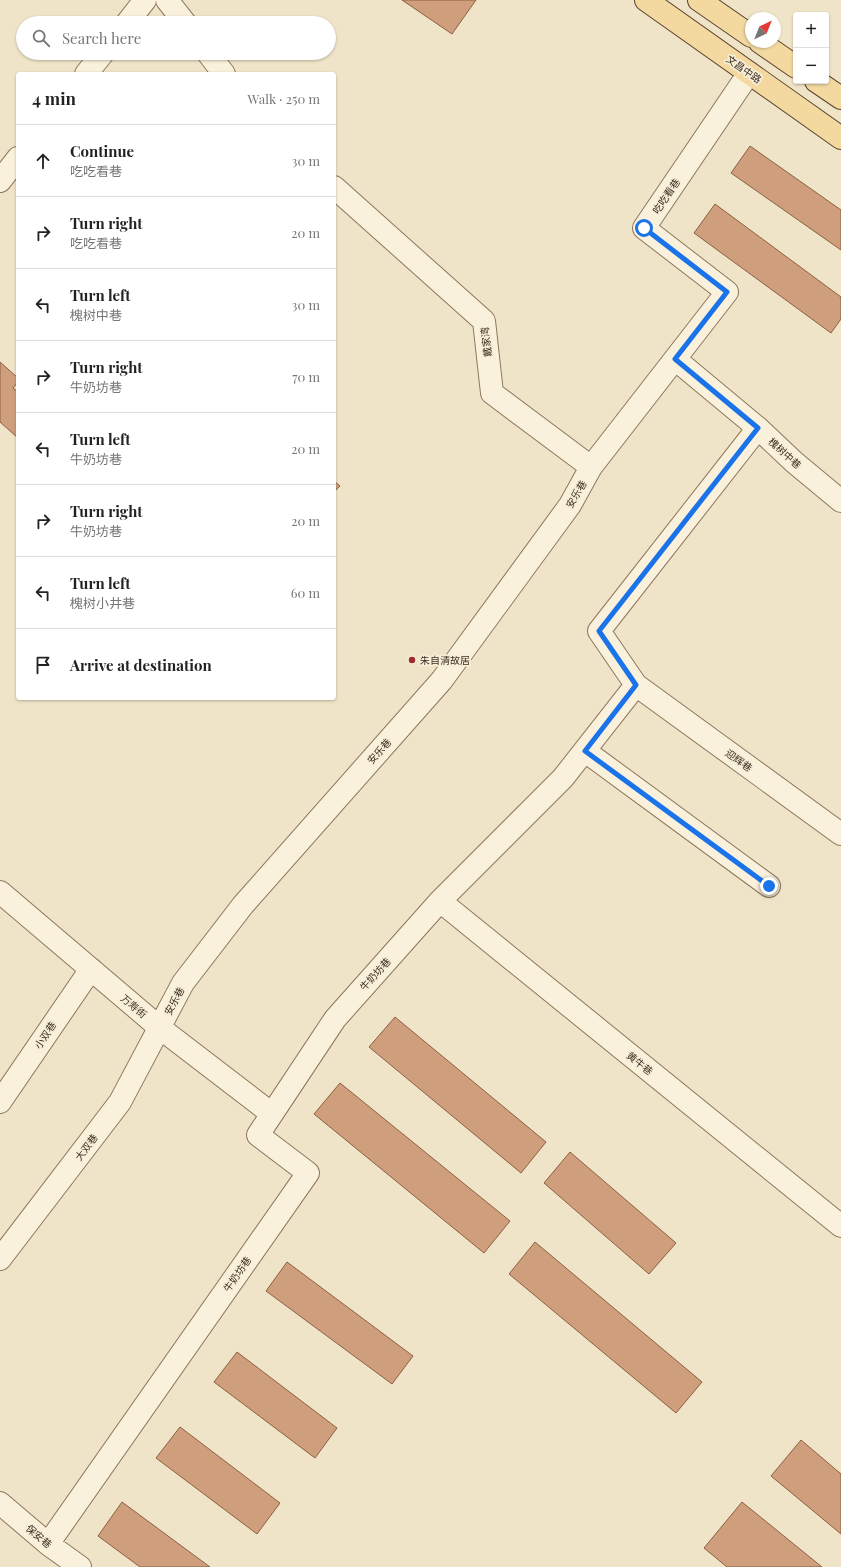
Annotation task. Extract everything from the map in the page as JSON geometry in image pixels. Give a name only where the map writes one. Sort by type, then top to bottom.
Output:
[{"type":"main road","name":"文昌中路","points":[[646,0],[841,138]]},
{"type":"main road","points":[[699,0],[745,32]]},
{"type":"main road","points":[[769,48],[793,65]]},
{"type":"main road","points":[[820,84],[841,98]]},
{"type":"street","points":[[132,16],[145,0]]},
{"type":"street","points":[[167,0],[180,16]]},
{"type":"street","points":[[88,72],[97,60]]},
{"type":"street","points":[[213,60],[222,72]]},
{"type":"street","name":"吃吃看巷","points":[[591,467],[727,292],[644,228],[749,73]]},
{"type":"street","points":[[0,181],[16,161]]},
{"type":"street","name":"戴家湾","points":[[336,189],[484,321],[492,393],[591,467]]},
{"type":"street","name":"槐树中巷","points":[[675,359],[758,428],[794,462],[841,501]]},
{"type":"street","points":[[636,685],[599,631],[758,428]]},
{"type":"street","name":"安乐巷","points":[[160,1028],[183,983],[243,905],[442,680],[570,505],[591,467]]},
{"type":"street","name":"牛奶坊巷","points":[[48,1544],[308,1173],[258,1135],[335,1019],[440,901],[563,778],[636,685]]},
{"type":"street","name":"迎辉巷","points":[[636,685],[841,834]]},
{"type":"street","points":[[585,751],[769,886]]},
{"type":"street","name":"万寿街","points":[[0,892],[160,1028],[272,1114]]},
{"type":"street","name":"黄牛巷","points":[[440,901],[841,1226]]},
{"type":"street","name":"小双巷","points":[[0,1102],[91,969]]},
{"type":"street","name":"大双巷","points":[[0,1259],[120,1102],[160,1028]]},
{"type":"street","name":"保安巷","points":[[0,1503],[48,1544],[80,1567]]},
{"type":"building","points":[[402,0],[476,0],[452,34]]},
{"type":"building","points":[[750,146],[841,210],[841,250],[731,173]]},
{"type":"building","points":[[715,204],[841,297],[841,319],[831,333],[694,233]]},
{"type":"building","points":[[0,362],[16,376],[16,384],[13,388],[16,390],[16,436],[0,422]]},
{"type":"building","points":[[336,483],[340,486],[336,490]]},
{"type":"building","points":[[395,1017],[546,1142],[521,1173],[369,1047]]},
{"type":"building","points":[[340,1083],[510,1221],[484,1253],[314,1114]]},
{"type":"building","points":[[570,1152],[676,1243],[649,1274],[544,1183]]},
{"type":"building","points":[[535,1242],[702,1382],[676,1413],[509,1274]]},
{"type":"building","points":[[287,1262],[413,1356],[392,1384],[266,1291]]},
{"type":"building","points":[[237,1352],[337,1428],[315,1458],[214,1382]]},
{"type":"building","points":[[180,1427],[280,1503],[257,1534],[156,1458]]},
{"type":"building","points":[[801,1440],[841,1474],[841,1534],[771,1476]]},
{"type":"building","points":[[122,1502],[210,1567],[140,1567],[98,1536]]},
{"type":"building","points":[[742,1502],[822,1567],[727,1567],[704,1548]]},
{"type":"place","name":"朱自清故居","points":[[412,660]]},
{"type":"route","points":[[644,228],[727,292],[675,359],[758,428],[599,631],[636,685],[585,751],[769,886]]}]
